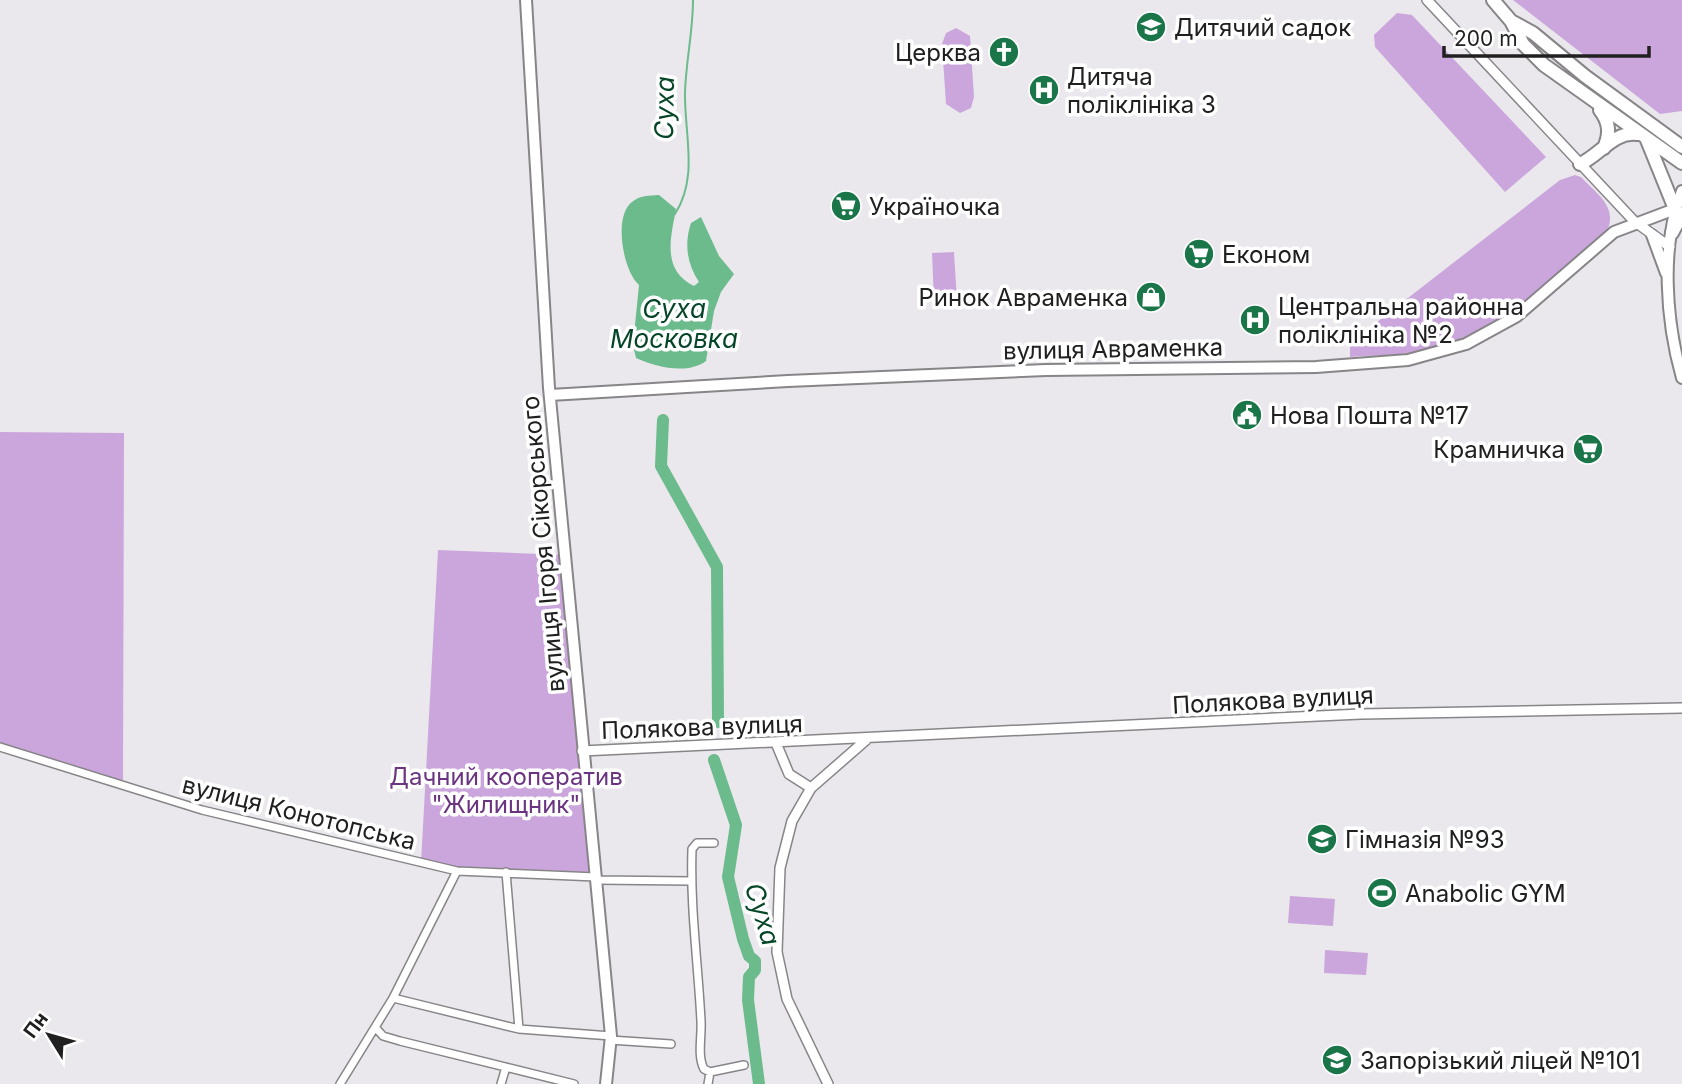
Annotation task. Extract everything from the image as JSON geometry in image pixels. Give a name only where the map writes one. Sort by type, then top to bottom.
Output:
[{"type":"highway","points":[[1493,0],[1511,21],[1523,44],[1537,58],[1592,101],[1682,163]]},
{"type":"highway","points":[[1511,21],[1532,33],[1585,76],[1682,147]]},
{"type":"highway","points":[[1592,101],[1608,125],[1609,137],[1604,149]]},
{"type":"highway","points":[[1580,164],[1623,134],[1642,137]]},
{"type":"highway","points":[[1642,137],[1678,211],[1672,233]]},
{"type":"main road","name":"вулиця Ігоря Сікорського","points":[[526,0],[550,395],[610,1038],[606,1084]]},
{"type":"main road","points":[[1678,211],[1682,191]]},
{"type":"main road","name":"вулиця Авраменка","points":[[550,395],[1046,370],[1316,367],[1408,360],[1466,344],[1517,316],[1614,232],[1634,221],[1648,221],[1678,211]]},
{"type":"main road","points":[[1668,286],[1672,233]]},
{"type":"main road","points":[[1652,235],[1668,286],[1682,378]]},
{"type":"street","points":[[1427,0],[1634,221],[1670,247]]},
{"type":"street","name":"Полякова вулиця","points":[[582,751],[866,740],[1361,714],[1682,708]]},
{"type":"street","points":[[828,1084],[787,999],[777,952],[780,868],[792,821],[811,788],[866,740]]},
{"type":"street","points":[[776,743],[789,774],[811,788]]},
{"type":"street","name":"вулиця Конотопська","points":[[0,747],[202,810],[457,871],[691,881]]},
{"type":"street","points":[[714,843],[694,845],[691,881],[702,1025],[701,1063],[704,1069],[710,1072],[744,1065]]},
{"type":"street","points":[[340,1084],[393,998],[457,871]]},
{"type":"street","points":[[506,872],[519,1029]]},
{"type":"street","points":[[393,998],[519,1029],[671,1044]]},
{"type":"street","points":[[375,1027],[383,1036],[400,1041],[574,1084]]},
{"type":"street","points":[[501,1084],[506,1067]]},
{"type":"street","points":[[708,1084],[710,1072]]},
{"type":"green space","points":[[1513,0],[1682,0],[1682,111],[1660,114]]},
{"type":"green space","points":[[1397,13],[1412,15],[1546,157],[1505,192],[1375,47],[1374,35]]},
{"type":"green space","points":[[956,28],[970,36],[974,97],[971,108],[960,113],[946,104],[942,44],[946,33]]},
{"type":"green space","points":[[1575,175],[1581,177],[1604,201],[1610,222],[1607,231],[1540,289],[1492,323],[1439,347],[1402,354],[1350,357],[1350,343],[1560,180]]},
{"type":"green space","points":[[954,252],[957,301],[934,301],[932,253]]},
{"type":"green space","points":[[0,432],[124,433],[123,787],[0,747]]},
{"type":"green space","name":"Дачний кооператив \"Жилищник\"","points":[[438,550],[565,555],[596,880],[457,871],[421,863]]},
{"type":"green space","points":[[1290,896],[1335,899],[1333,926],[1288,923]]},
{"type":"green space","points":[[1325,950],[1368,953],[1366,975],[1324,973]]},
{"type":"water","name":"Суха Московка","points":[[659,195],[676,209],[671,241],[672,262],[684,279],[694,286],[699,282],[689,261],[687,246],[691,223],[701,217],[719,256],[734,274],[721,292],[714,311],[706,361],[690,368],[662,367],[636,358],[633,345],[639,285],[628,268],[622,244],[623,219],[626,209],[635,200]]},
{"type":"waterway","name":"Суха","points":[[675,214],[687,185],[689,154],[685,92],[693,0]]},
{"type":"waterway","name":"Суха","points":[[663,420],[661,466],[717,567],[718,722]]},
{"type":"waterway","name":"Суха","points":[[714,760],[736,825],[728,877],[743,939],[749,956],[755,961],[755,970],[749,977],[748,1000],[759,1084]]},
{"type":"place","name":"Дитячий садок","points":[[1151,27]]},
{"type":"place","name":"Церква","points":[[1004,52]]},
{"type":"place","name":"Дитяча поліклініка 3","points":[[1044,90]]},
{"type":"place","name":"Україночка","points":[[846,206]]},
{"type":"place","name":"Економ","points":[[1199,254]]},
{"type":"place","name":"Ринок Авраменка","points":[[1151,297]]},
{"type":"place","name":"Центральна районна поліклініка №2","points":[[1255,320]]},
{"type":"place","name":"Нова Пошта №17","points":[[1247,415]]},
{"type":"place","name":"Крамничка","points":[[1588,449]]},
{"type":"place","name":"Гімназія №93","points":[[1322,839]]},
{"type":"place","name":"Anabolic GYM","points":[[1382,893]]},
{"type":"place","name":"Запорізький ліцей №101","points":[[1337,1060]]}]
